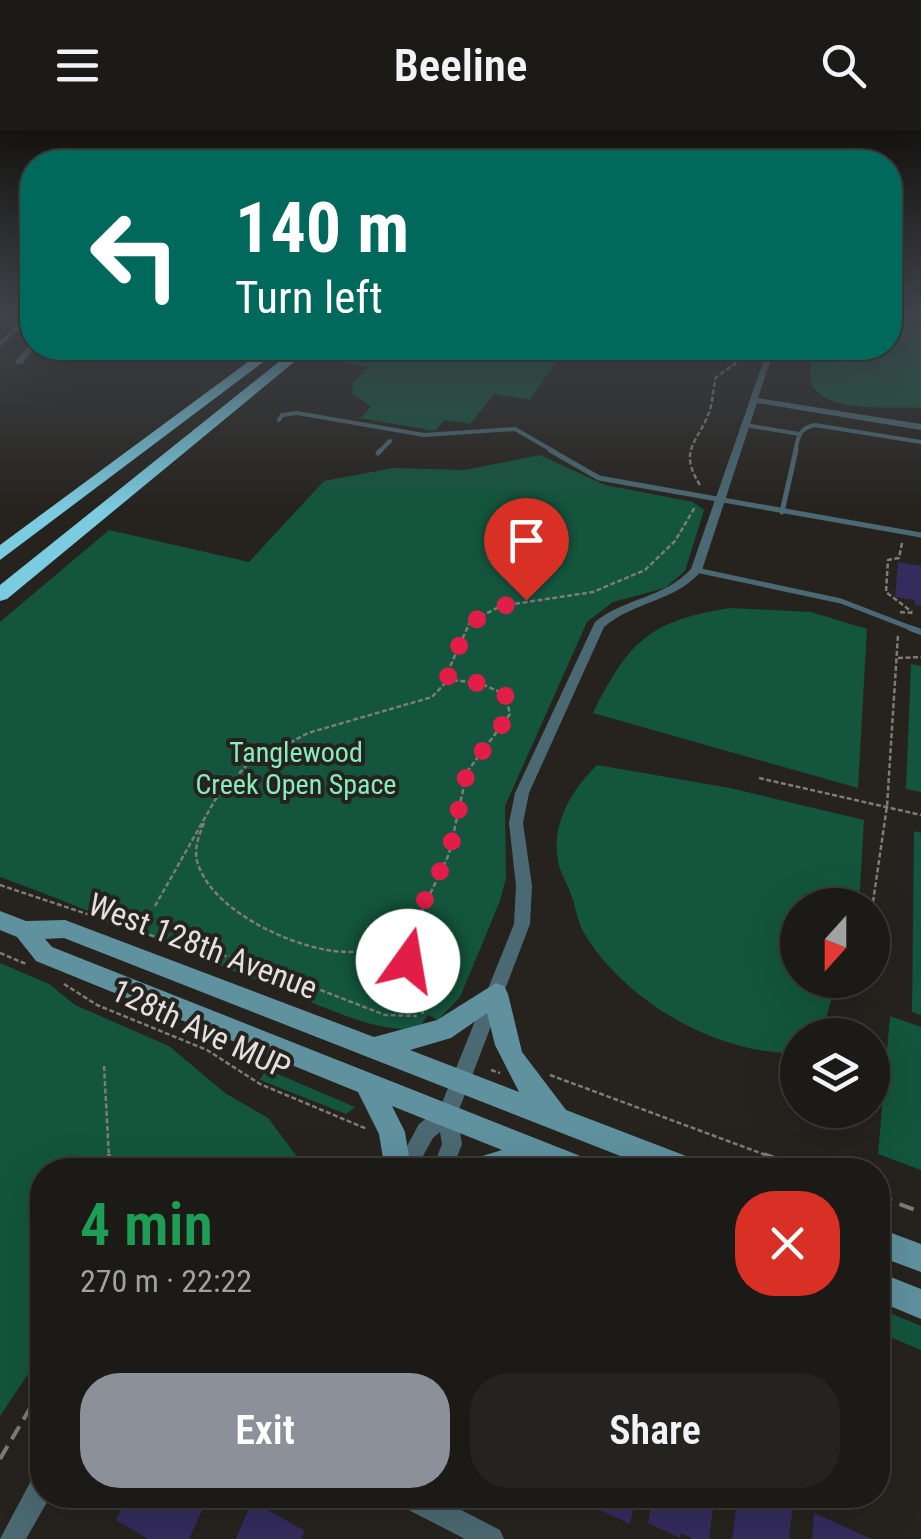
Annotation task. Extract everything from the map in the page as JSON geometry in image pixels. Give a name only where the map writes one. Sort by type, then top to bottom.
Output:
[{"type":"highway","points":[[0,554],[233,379]]},
{"type":"highway","points":[[0,570],[246,379]]},
{"type":"highway","points":[[0,582],[261,379]]},
{"type":"highway","points":[[0,595],[263,379]]},
{"type":"main road","name":"West 128th Avenue","points":[[0,920],[25,930],[65,929],[659,1158]]},
{"type":"main road","name":"West 128th Avenue","points":[[25,930],[44,954],[553,1158]]},
{"type":"main road","points":[[373,1048],[443,1030],[496,994],[499,1026],[509,1056],[525,1083],[560,1120]]},
{"type":"main road","points":[[366,1083],[392,1132],[398,1158]]},
{"type":"main road","points":[[526,1158],[543,1154]]},
{"type":"main road","points":[[890,1246],[921,1258]]},
{"type":"main road","points":[[890,1292],[921,1304]]},
{"type":"street","points":[[447,1158],[452,1144],[448,1115],[519,935],[524,910],[516,823],[518,803],[593,636],[612,613],[678,588],[696,570],[714,496],[761,379]]},
{"type":"street","points":[[754,400],[921,426]]},
{"type":"street","points":[[409,1158],[426,1131],[448,1115]]},
{"type":"street","points":[[12,1539],[30,1507]]},
{"type":"street","points":[[431,1508],[491,1539]]},
{"type":"lane","points":[[279,420],[282,415],[297,413],[450,436],[506,428],[600,478],[921,535]]},
{"type":"lane","points":[[744,425],[799,434]]},
{"type":"lane","points":[[782,512],[799,434],[805,427],[815,425],[921,442]]},
{"type":"lane","points":[[378,453],[390,441]]},
{"type":"lane","points":[[696,570],[841,601],[921,632]]},
{"type":"path","points":[[714,496],[690,468],[691,441],[710,410],[716,379]]},
{"type":"path","points":[[154,906],[235,775],[274,749],[342,722],[432,697],[448,680],[448,671],[470,622],[501,606],[592,592],[645,570],[676,541],[691,509],[704,504]]},
{"type":"path","points":[[875,888],[887,806],[898,622],[900,612],[914,613],[886,592],[888,560],[899,558],[903,532]]},
{"type":"path","points":[[896,658],[921,657]]},
{"type":"path","points":[[0,885],[183,946],[242,960],[385,1015],[425,1018],[408,961],[407,943],[449,854],[467,772],[510,714],[505,694],[479,683],[448,680]]},
{"type":"path","points":[[759,778],[921,815]]},
{"type":"path","points":[[206,817],[195,848],[197,865],[214,892],[246,915],[309,948],[342,952],[407,943]]},
{"type":"path","points":[[0,953],[35,968]]},
{"type":"path","name":"128th Ave MUP","points":[[60,981],[98,1005],[208,1050],[249,1078],[371,1133]]},
{"type":"path","points":[[104,1066],[109,1158]]},
{"type":"path","points":[[546,1074],[774,1158]]},
{"type":"path","points":[[890,1200],[921,1212]]},
{"type":"path","points":[[0,1459],[30,1408]]},
{"type":"green space","points":[[357,379],[545,379],[530,400],[494,394],[470,424],[444,420],[435,431],[360,418],[371,407],[352,393]]},
{"type":"green space","points":[[810,379],[921,379],[921,408],[842,404],[816,391]]},
{"type":"green space","name":"Tanglewood Creek Open Space","points":[[540,455],[605,485],[693,502],[704,510],[685,571],[665,588],[613,602],[587,622],[505,806],[506,878],[500,901],[460,997],[438,1020],[428,1015],[418,1029],[401,1029],[351,1018],[0,877],[0,622],[109,530],[249,562],[324,481],[393,468],[464,470]]},
{"type":"green space","points":[[730,608],[811,612],[867,629],[858,788],[593,713],[618,668],[645,638],[679,620]]},
{"type":"green space","points":[[911,664],[921,666],[921,792],[906,789]]},
{"type":"green space","points":[[597,765],[730,788],[864,820],[860,888],[780,888],[780,998],[832,998],[826,1018],[780,1018],[780,1052],[767,1051],[736,1045],[676,1020],[623,981],[584,933],[559,866],[558,833],[579,785]]},
{"type":"green space","points":[[914,831],[921,833],[921,1015],[912,1012]]},
{"type":"green space","points":[[0,963],[49,984],[75,1005],[169,1046],[225,1093],[268,1118],[298,1158],[30,1158],[30,1371],[0,1416]]},
{"type":"green space","points":[[890,1016],[921,1027],[921,1170],[878,1154],[880,1128],[890,1128]]},
{"type":"green space","points":[[266,1069],[355,1107],[346,1114],[260,1080]]},
{"type":"green space","points":[[890,1313],[921,1326],[921,1350],[890,1337]]},
{"type":"building","points":[[898,562],[921,566],[921,606],[915,605],[915,600],[895,597]]},
{"type":"building","points":[[122,1508],[203,1508],[189,1539],[148,1539],[116,1520]]},
{"type":"building","points":[[249,1508],[264,1508],[305,1531],[301,1539],[236,1539]]},
{"type":"building","points":[[600,1508],[633,1508],[630,1524]]},
{"type":"building","points":[[651,1508],[713,1508],[709,1539],[693,1539],[681,1533],[680,1538],[648,1523]]},
{"type":"building","points":[[736,1508],[793,1508],[789,1539],[732,1539]]},
{"type":"building","points":[[814,1513],[872,1539],[812,1539]]},
{"type":"route","points":[[408,961],[407,943],[416,917],[449,854],[467,772],[510,714],[505,694],[479,683],[448,680],[448,671],[470,622],[501,606],[526,600]]}]
